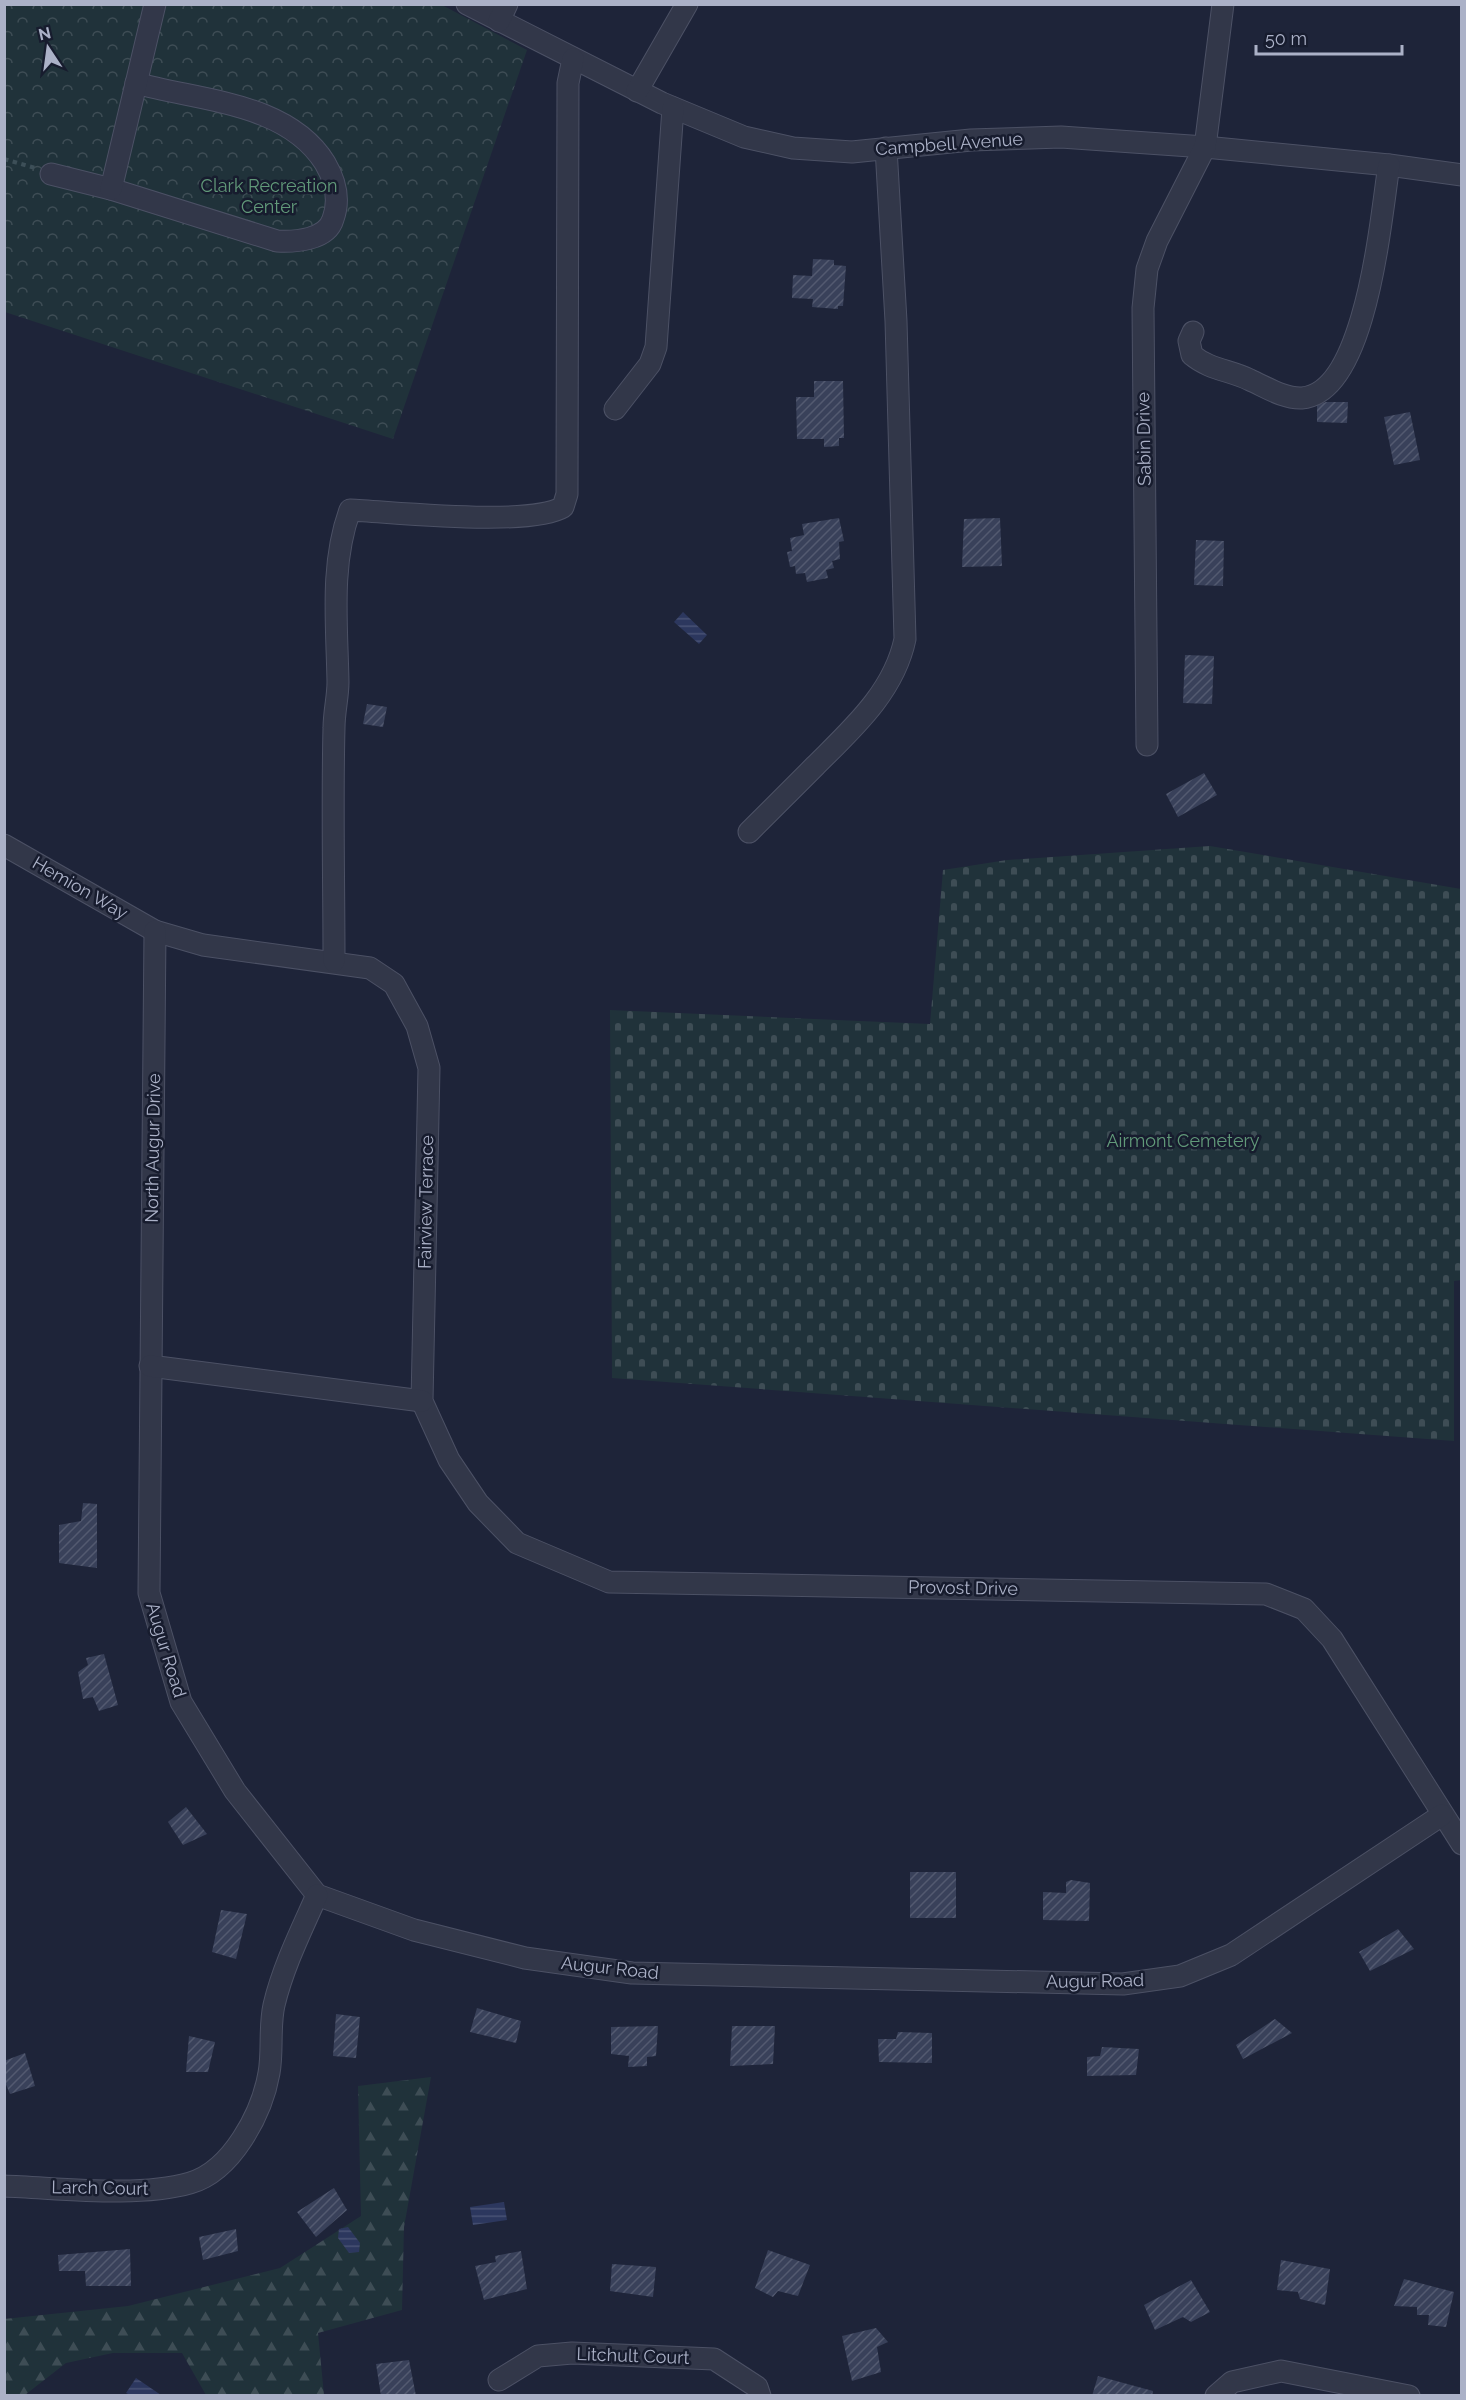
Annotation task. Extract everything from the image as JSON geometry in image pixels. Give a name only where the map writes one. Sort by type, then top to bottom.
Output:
[{"type":"street","points":[[111,189],[155,4]]},
{"type":"street","name":"Campbell Avenue","points":[[466,4],[503,13],[573,59],[673,108],[744,137],[793,148],[852,152],[972,140],[1061,136],[1389,165],[1461,176]]},
{"type":"street","points":[[637,91],[687,4]]},
{"type":"street","points":[[1205,147],[1223,4]]},
{"type":"street","points":[[334,961],[334,727],[338,685],[335,628],[342,531],[350,510],[522,518],[552,514],[562,507],[567,494],[568,83],[573,59]]},
{"type":"street","points":[[51,174],[111,189],[277,242],[298,243],[315,236],[332,224],[338,206],[333,176],[317,150],[294,129],[266,115],[231,104],[178,95],[136,83]]},
{"type":"street","points":[[615,409],[650,364],[656,347],[673,108]]},
{"type":"street","name":"Sabin Drive","points":[[1147,745],[1143,308],[1147,269],[1157,240],[1205,147]]},
{"type":"street","points":[[749,832],[831,751],[881,696],[893,676],[904,645],[896,321],[886,148]]},
{"type":"street","points":[[1193,332],[1189,341],[1192,355],[1213,369],[1232,373],[1294,398],[1308,397],[1330,384],[1352,349],[1364,315],[1389,165]]},
{"type":"street","name":"Hemion Way","points":[[4,845],[155,931]]},
{"type":"street","name":"Fairview Terrace","points":[[155,931],[202,945],[334,961],[370,968],[394,984],[417,1026],[429,1068],[422,1401]]},
{"type":"street","name":"North Augur Drive","points":[[150,1366],[155,931]]},
{"type":"street","points":[[150,1366],[422,1401]]},
{"type":"street","name":"Augur Road","points":[[150,1366],[149,1593],[181,1702],[235,1791],[317,1895],[414,1930],[514,1956],[632,1973],[1123,1984],[1180,1976],[1232,1955],[1442,1815]]},
{"type":"street","name":"Provost Drive","points":[[422,1401],[449,1460],[466,1486],[478,1503],[518,1543],[609,1582],[1233,1592],[1266,1594],[1304,1609],[1332,1639],[1461,1844]]},
{"type":"street","name":"Larch Court","points":[[4,2186],[144,2191],[192,2183],[223,2165],[252,2124],[269,2074],[273,2007],[286,1966],[317,1895]]},
{"type":"street","name":"Litchult Court","points":[[499,2380],[538,2356],[572,2353],[714,2359],[757,2387],[760,2396]]},
{"type":"street","points":[[1216,2396],[1232,2382],[1281,2371],[1409,2396]]},
{"type":"path","points":[[4,159],[51,174]]},
{"type":"green space","name":"Clark Recreation Center","points":[[5,5],[442,5],[527,50],[393,439],[5,312]]},
{"type":"green space","name":"Airmont Cemetery","points":[[1210,846],[1461,889],[1462,1280],[1454,1281],[1454,1441],[612,1378],[610,1010],[930,1024],[943,870],[1007,860]]},
{"type":"green space","points":[[431,2077],[404,2227],[402,2310],[318,2333],[324,2395],[206,2395],[182,2353],[113,2353],[66,2363],[25,2395],[5,2395],[4,2319],[128,2306],[280,2268],[361,2216],[358,2086]]},
{"type":"water","points":[[683,612],[707,635],[699,644],[674,622]]},
{"type":"water","points":[[504,2202],[507,2220],[473,2225],[470,2207]]},
{"type":"water","points":[[348,2227],[360,2243],[359,2252],[349,2253],[338,2238],[339,2229]]},
{"type":"water","points":[[136,2378],[161,2395],[126,2393]]},
{"type":"building","points":[[813,259],[834,260],[834,265],[846,266],[843,306],[838,306],[838,309],[812,307],[813,299],[792,298],[793,275],[812,276]]},
{"type":"building","points":[[814,381],[843,381],[844,438],[839,438],[839,446],[824,447],[824,439],[797,439],[796,397],[814,397]]},
{"type":"building","points":[[1326,402],[1348,402],[1347,423],[1317,422],[1317,405]]},
{"type":"building","points":[[1410,412],[1420,460],[1394,465],[1384,417]]},
{"type":"building","points":[[839,518],[844,541],[839,542],[840,559],[832,561],[834,568],[826,570],[828,578],[807,582],[805,573],[796,574],[795,566],[790,567],[787,552],[792,551],[790,538],[804,535],[802,524]]},
{"type":"building","points":[[1000,518],[1002,566],[962,567],[964,519]]},
{"type":"building","points":[[1196,540],[1224,541],[1223,586],[1194,585]]},
{"type":"building","points":[[1185,655],[1214,656],[1212,704],[1183,703]]},
{"type":"building","points":[[367,704],[387,707],[383,727],[363,724]]},
{"type":"building","points":[[1204,773],[1217,795],[1178,817],[1166,794]]},
{"type":"building","points":[[83,1503],[97,1504],[97,1568],[59,1563],[59,1525],[81,1521]]},
{"type":"building","points":[[104,1654],[118,1705],[99,1711],[93,1697],[83,1699],[78,1672],[88,1665],[86,1658]]},
{"type":"building","points":[[186,1807],[207,1834],[183,1845],[168,1822]]},
{"type":"building","points":[[910,1872],[956,1872],[956,1918],[910,1918]]},
{"type":"building","points":[[1071,1880],[1090,1883],[1089,1921],[1043,1920],[1043,1892],[1066,1893],[1066,1882]]},
{"type":"building","points":[[221,1910],[247,1914],[236,1959],[212,1952]]},
{"type":"building","points":[[1398,1929],[1414,1949],[1370,1971],[1359,1952]]},
{"type":"building","points":[[477,2008],[521,2021],[516,2043],[470,2032]]},
{"type":"building","points":[[336,2014],[360,2017],[356,2058],[333,2056]]},
{"type":"building","points":[[1275,2019],[1292,2033],[1243,2059],[1236,2045]]},
{"type":"building","points":[[658,2026],[656,2056],[647,2057],[647,2066],[628,2067],[629,2056],[611,2054],[611,2027]]},
{"type":"building","points":[[732,2026],[775,2026],[773,2064],[730,2066]]},
{"type":"building","points":[[898,2032],[932,2033],[932,2063],[879,2062],[878,2039],[896,2039]]},
{"type":"building","points":[[189,2036],[215,2042],[208,2072],[186,2072]]},
{"type":"building","points":[[1102,2047],[1139,2049],[1136,2075],[1087,2076],[1087,2057],[1100,2056]]},
{"type":"building","points":[[25,2053],[35,2086],[10,2094],[4,2080],[4,2061]]},
{"type":"building","points":[[334,2188],[347,2210],[316,2237],[297,2212]]},
{"type":"building","points":[[236,2229],[238,2251],[203,2260],[199,2237]]},
{"type":"building","points":[[130,2249],[131,2286],[86,2286],[85,2271],[59,2271],[58,2255]]},
{"type":"building","points":[[768,2250],[810,2265],[798,2296],[778,2291],[773,2297],[755,2288]]},
{"type":"building","points":[[521,2251],[527,2289],[484,2300],[475,2266],[496,2262],[495,2256]]},
{"type":"building","points":[[1281,2260],[1330,2269],[1325,2305],[1300,2299],[1298,2292],[1277,2290]]},
{"type":"building","points":[[612,2264],[656,2267],[653,2297],[610,2291]]},
{"type":"building","points":[[1404,2279],[1454,2292],[1446,2327],[1428,2325],[1429,2315],[1417,2315],[1417,2307],[1394,2306]]},
{"type":"building","points":[[1191,2280],[1210,2312],[1191,2322],[1183,2317],[1155,2330],[1144,2305]]},
{"type":"building","points":[[876,2328],[888,2342],[877,2347],[881,2372],[852,2381],[842,2336]]},
{"type":"building","points":[[409,2360],[416,2396],[381,2396],[376,2364]]},
{"type":"building","points":[[1098,2376],[1153,2391],[1152,2396],[1092,2396]]}]
